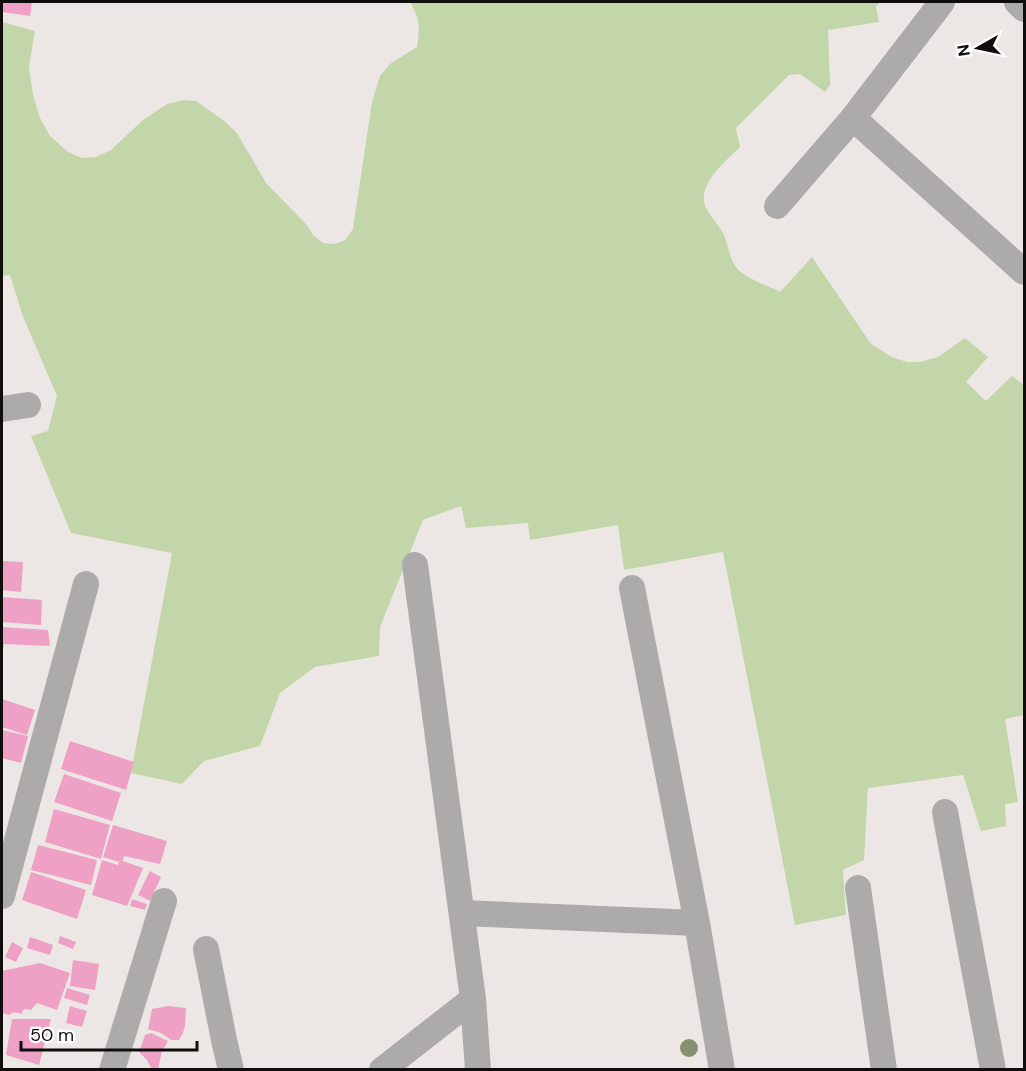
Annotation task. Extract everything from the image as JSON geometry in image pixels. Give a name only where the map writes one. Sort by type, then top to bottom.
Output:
[{"type":"street","points":[[777,206],[853,118],[942,2]]},
{"type":"street","points":[[1017,2],[1024,9]]},
{"type":"street","points":[[853,118],[1023,268]]},
{"type":"street","points":[[2,409],[28,405]]},
{"type":"street","points":[[415,565],[473,999],[478,1070]]},
{"type":"street","points":[[2,896],[12,819],[86,584]]},
{"type":"street","points":[[632,588],[697,923],[722,1070]]},
{"type":"street","points":[[945,812],[993,1070]]},
{"type":"street","points":[[858,888],[884,1070]]},
{"type":"street","points":[[112,1070],[164,901]]},
{"type":"street","points":[[462,913],[697,923]]},
{"type":"street","points":[[206,949],[231,1070]]},
{"type":"street","points":[[382,1070],[473,999]]},
{"type":"green space","points":[[410,2],[880,2],[876,7],[879,22],[828,30],[830,85],[825,92],[800,74],[789,75],[736,128],[740,147],[713,175],[706,188],[704,200],[707,210],[722,231],[734,264],[746,276],[780,292],[812,257],[871,344],[892,357],[907,362],[920,362],[938,357],[965,338],[988,357],[966,382],[986,401],[1012,376],[1024,385],[1024,715],[1005,719],[1018,802],[1005,804],[1006,826],[981,831],[963,775],[868,788],[864,860],[843,870],[846,915],[795,925],[723,552],[624,570],[618,525],[530,540],[528,523],[466,528],[461,506],[423,520],[380,627],[379,656],[315,667],[280,693],[260,746],[204,761],[182,784],[131,773],[172,553],[71,533],[31,436],[48,431],[57,396],[22,314],[10,275],[2,276],[2,22],[35,31],[29,67],[33,95],[40,118],[50,136],[68,152],[82,158],[96,157],[111,150],[143,120],[167,104],[183,100],[196,101],[237,133],[266,183],[305,223],[314,236],[323,243],[334,244],[345,240],[353,229],[372,102],[380,76],[390,64],[417,47],[418,24]]},
{"type":"building","points":[[2,2],[32,2],[30,16],[2,12]]},
{"type":"building","points":[[2,561],[23,562],[21,592],[2,590]]},
{"type":"building","points":[[2,597],[42,600],[41,625],[2,622]]},
{"type":"building","points":[[2,627],[48,630],[50,646],[4,644],[2,649]]},
{"type":"building","points":[[2,699],[35,710],[27,735],[2,727]]},
{"type":"building","points":[[2,730],[28,736],[21,763],[2,758]]},
{"type":"building","points":[[70,741],[134,762],[126,790],[61,769]]},
{"type":"building","points":[[64,774],[121,793],[112,821],[54,802]]},
{"type":"building","points":[[54,809],[110,825],[101,859],[45,842]]},
{"type":"building","points":[[113,825],[167,841],[160,864],[124,856],[123,861],[143,868],[127,906],[92,895],[102,860],[118,865],[119,862],[103,857]]},
{"type":"building","points":[[38,845],[97,860],[91,885],[31,870]]},
{"type":"building","points":[[150,871],[161,877],[150,901],[138,895]]},
{"type":"building","points":[[31,872],[86,890],[77,919],[22,900]]},
{"type":"building","points":[[132,899],[147,904],[145,910],[130,906]]},
{"type":"building","points":[[60,936],[76,942],[73,949],[58,943]]},
{"type":"building","points":[[30,937],[53,945],[50,955],[27,948]]},
{"type":"building","points":[[12,942],[23,948],[16,962],[5,957]]},
{"type":"building","points":[[73,960],[99,964],[95,990],[70,986]]},
{"type":"building","points":[[40,963],[70,973],[57,1010],[37,1003],[31,1010],[24,1009],[21,1014],[2,1013],[2,971]]},
{"type":"building","points":[[67,988],[90,995],[87,1005],[64,998]]},
{"type":"building","points":[[70,1006],[87,1011],[82,1027],[66,1023]]},
{"type":"building","points":[[168,1006],[186,1008],[185,1026],[179,1040],[171,1040],[161,1033],[148,1029],[152,1009]]},
{"type":"building","points":[[12,1019],[51,1019],[39,1065],[6,1055]]},
{"type":"building","points":[[151,1033],[168,1041],[162,1051],[158,1070],[152,1070],[147,1060],[139,1052],[145,1035]]}]
